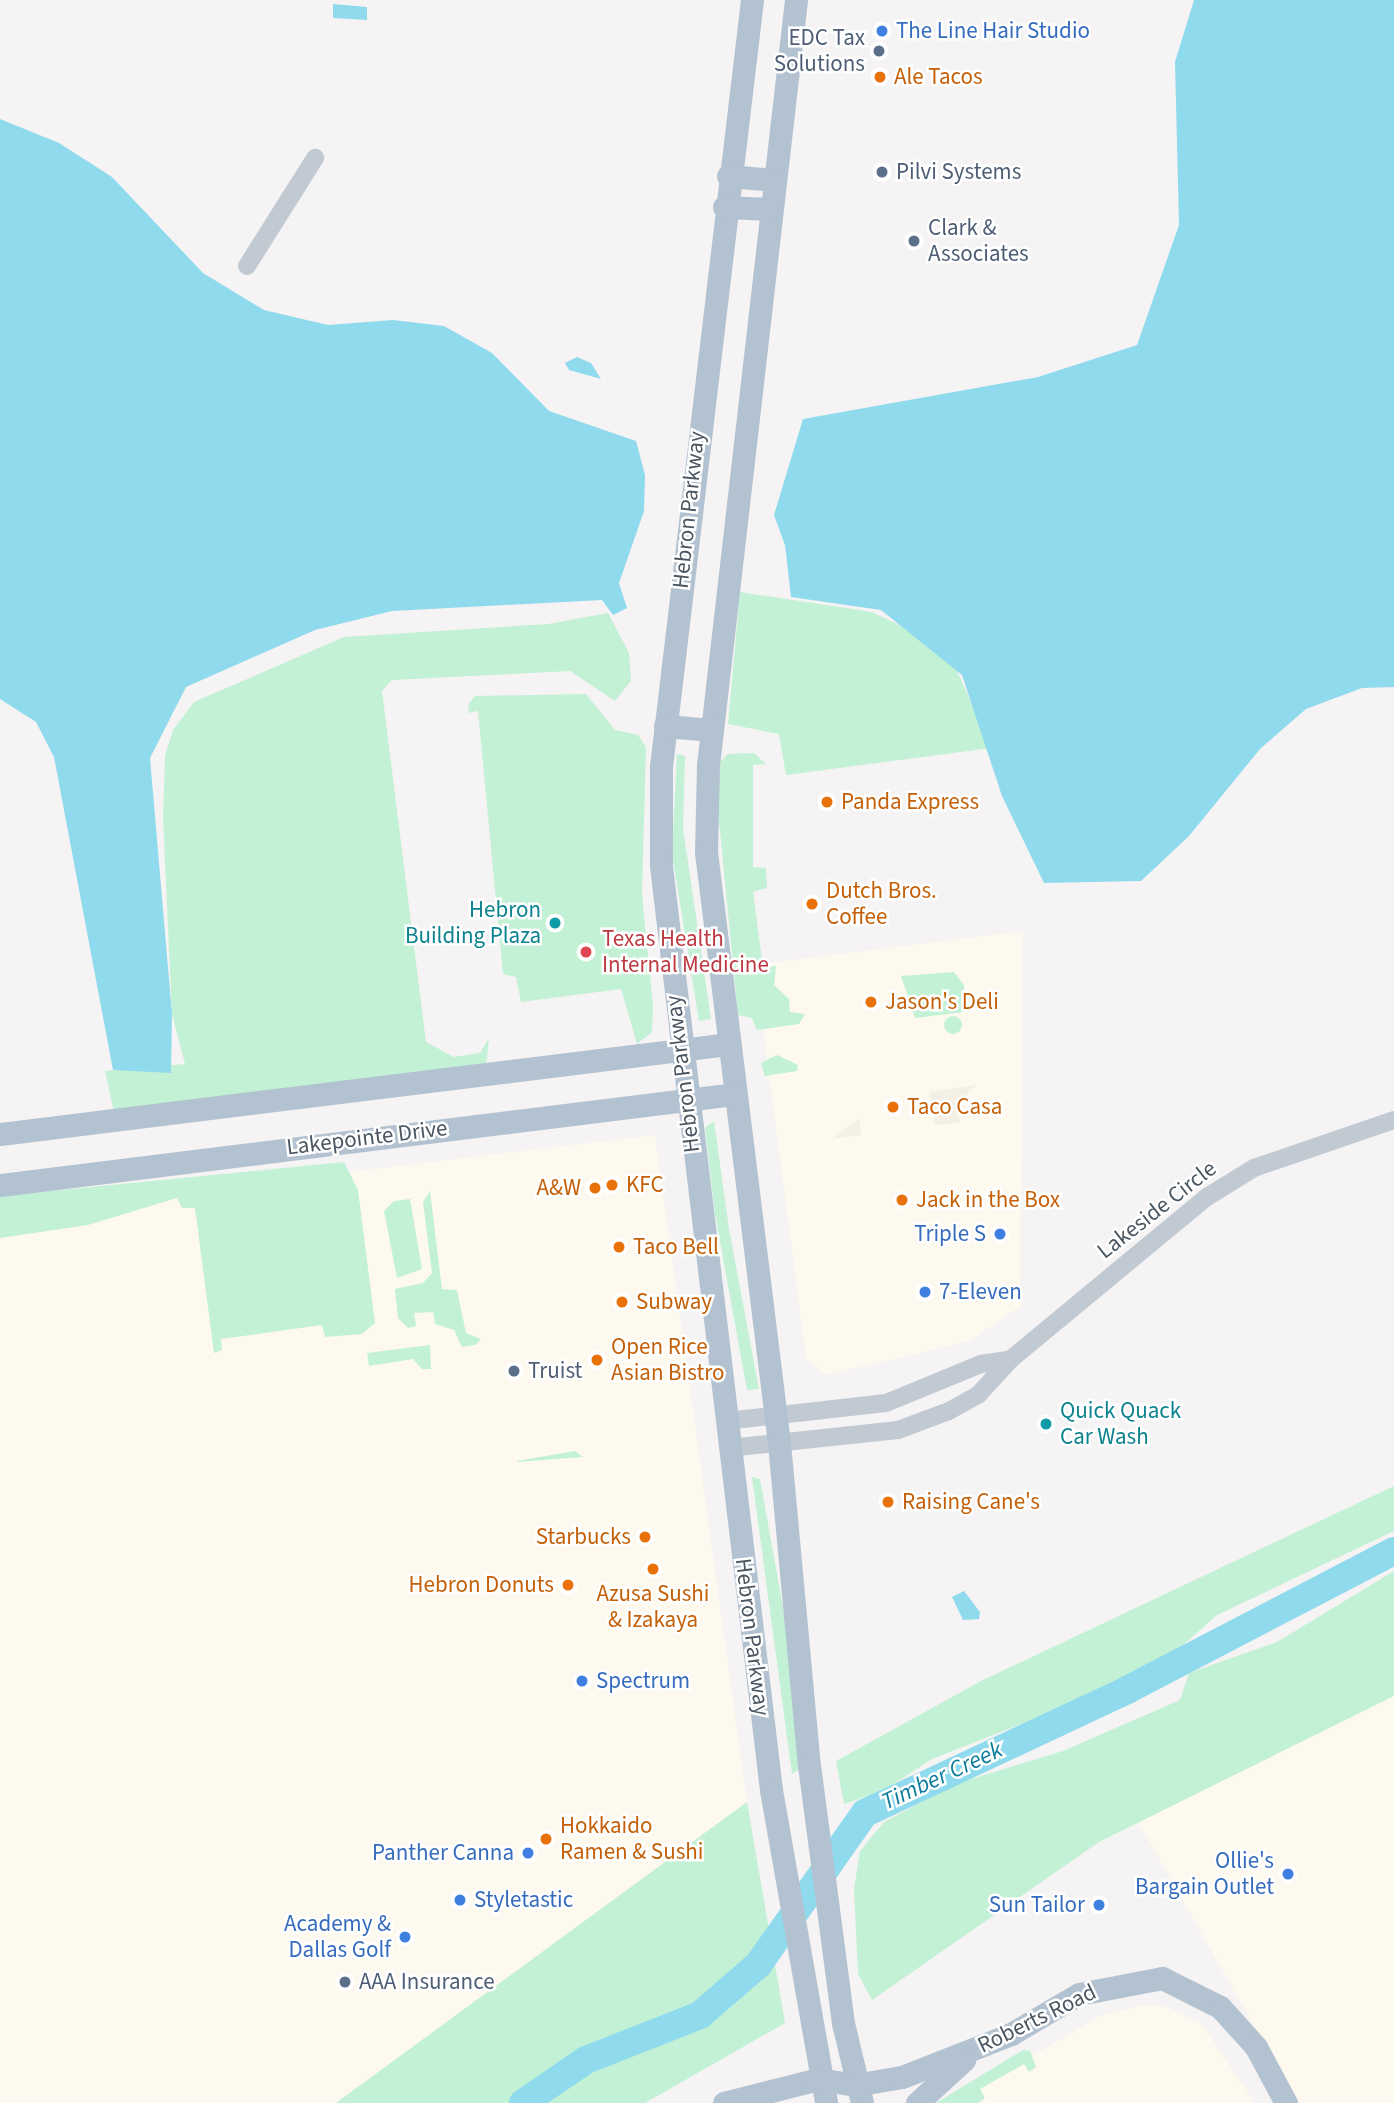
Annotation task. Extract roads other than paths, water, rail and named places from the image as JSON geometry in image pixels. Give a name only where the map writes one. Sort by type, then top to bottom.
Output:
[{"type":"main road","name":"Hebron Parkway","points":[[752,0],[724,206],[665,726],[661,866],[679,1047],[771,1790],[809,2033],[818,2079],[826,2103]]},
{"type":"main road","name":"Hebron Parkway","points":[[796,0],[712,730],[706,852],[779,1443],[809,1765],[843,2023],[858,2094]]},
{"type":"main road","points":[[728,176],[775,180]]},
{"type":"main road","points":[[724,206],[771,209]]},
{"type":"main road","points":[[665,726],[712,730]]},
{"type":"main road","name":"Lakepointe Drive","points":[[0,1133],[504,1074],[679,1047],[729,1044]]},
{"type":"main road","name":"Lakepointe Drive","points":[[0,1185],[735,1094]]},
{"type":"main road","name":"Roberts Road","points":[[818,2079],[858,2094],[979,2048],[1079,1994],[1162,1978],[1220,2007],[1256,2047],[1286,2103]]},
{"type":"main road","points":[[917,2103],[979,2048]]},
{"type":"main road","points":[[724,2103],[818,2079]]},
{"type":"street","points":[[247,266],[315,158]]},
{"type":"street","name":"Lakeside Circle","points":[[729,1448],[898,1430],[949,1412],[978,1395],[1011,1359],[1207,1197],[1254,1168],[1394,1121]]},
{"type":"street","name":"Lakeside Circle","points":[[726,1421],[886,1403],[981,1364],[1011,1359]]},
{"type":"water","points":[[1194,0],[1394,0],[1394,687],[1362,688],[1306,709],[1260,749],[1189,836],[1141,881],[1044,883],[1002,796],[962,675],[881,610],[791,597],[785,545],[774,515],[803,419],[1038,377],[1137,345],[1179,225],[1175,62]]},
{"type":"water","points":[[333,4],[367,7],[367,20],[333,18]]},
{"type":"water","points":[[0,119],[59,143],[112,177],[203,273],[264,310],[328,325],[393,320],[444,326],[492,353],[549,411],[636,441],[645,475],[644,511],[619,583],[627,608],[613,615],[602,600],[392,611],[315,630],[186,687],[150,758],[172,1014],[171,1073],[113,1070],[54,757],[36,722],[0,699]]},
{"type":"water","points":[[577,357],[591,363],[601,379],[569,370],[565,363]]},
{"type":"water","points":[[964,1591],[980,1612],[979,1619],[963,1620],[952,1597]]},
{"type":"waterway","name":"Timber Creek","points":[[523,2103],[586,2060],[700,2015],[758,1965],[865,1813],[1127,1690],[1394,1551]]},
{"type":"place","name":"The Line Hair Studio","points":[[882,31]]},
{"type":"place","name":"EDC Tax Solutions","points":[[879,51]]},
{"type":"place","name":"Ale Tacos","points":[[880,77]]},
{"type":"place","name":"Pilvi Systems","points":[[882,172]]},
{"type":"place","name":"Clark & Associates","points":[[914,241]]},
{"type":"place","name":"Panda Express","points":[[827,802]]},
{"type":"place","name":"Dutch Bros. Coffee","points":[[812,904]]},
{"type":"place","name":"Hebron Building Plaza","points":[[555,923]]},
{"type":"place","name":"Texas Health Internal Medicine","points":[[586,952]]},
{"type":"place","name":"Jason's Deli","points":[[871,1002]]},
{"type":"place","name":"Taco Casa","points":[[893,1107]]},
{"type":"place","name":"KFC","points":[[612,1185]]},
{"type":"place","name":"A&W","points":[[595,1188]]},
{"type":"place","name":"Jack in the Box","points":[[902,1200]]},
{"type":"place","name":"Triple S","points":[[1000,1234]]},
{"type":"place","name":"Taco Bell","points":[[619,1247]]},
{"type":"place","name":"7-Eleven","points":[[925,1292]]},
{"type":"place","name":"Subway","points":[[622,1302]]},
{"type":"place","name":"Open Rice Asian Bistro","points":[[597,1360]]},
{"type":"place","name":"Truist","points":[[514,1371]]},
{"type":"place","name":"Quick Quack Car Wash","points":[[1046,1424]]},
{"type":"place","name":"Raising Cane's","points":[[888,1502]]},
{"type":"place","name":"Starbucks","points":[[645,1537]]},
{"type":"place","name":"Azusa Sushi & Izakaya","points":[[653,1569]]},
{"type":"place","name":"Hebron Donuts","points":[[568,1585]]},
{"type":"place","name":"Spectrum","points":[[582,1681]]},
{"type":"place","name":"Hokkaido Ramen & Sushi","points":[[546,1839]]},
{"type":"place","name":"Panther Canna","points":[[528,1853]]},
{"type":"place","name":"Ollie's Bargain Outlet","points":[[1288,1874]]},
{"type":"place","name":"Styletastic","points":[[460,1900]]},
{"type":"place","name":"Sun Tailor","points":[[1099,1905]]},
{"type":"place","name":"Academy & Dallas Golf","points":[[405,1937]]},
{"type":"place","name":"AAA Insurance","points":[[345,1982]]}]
